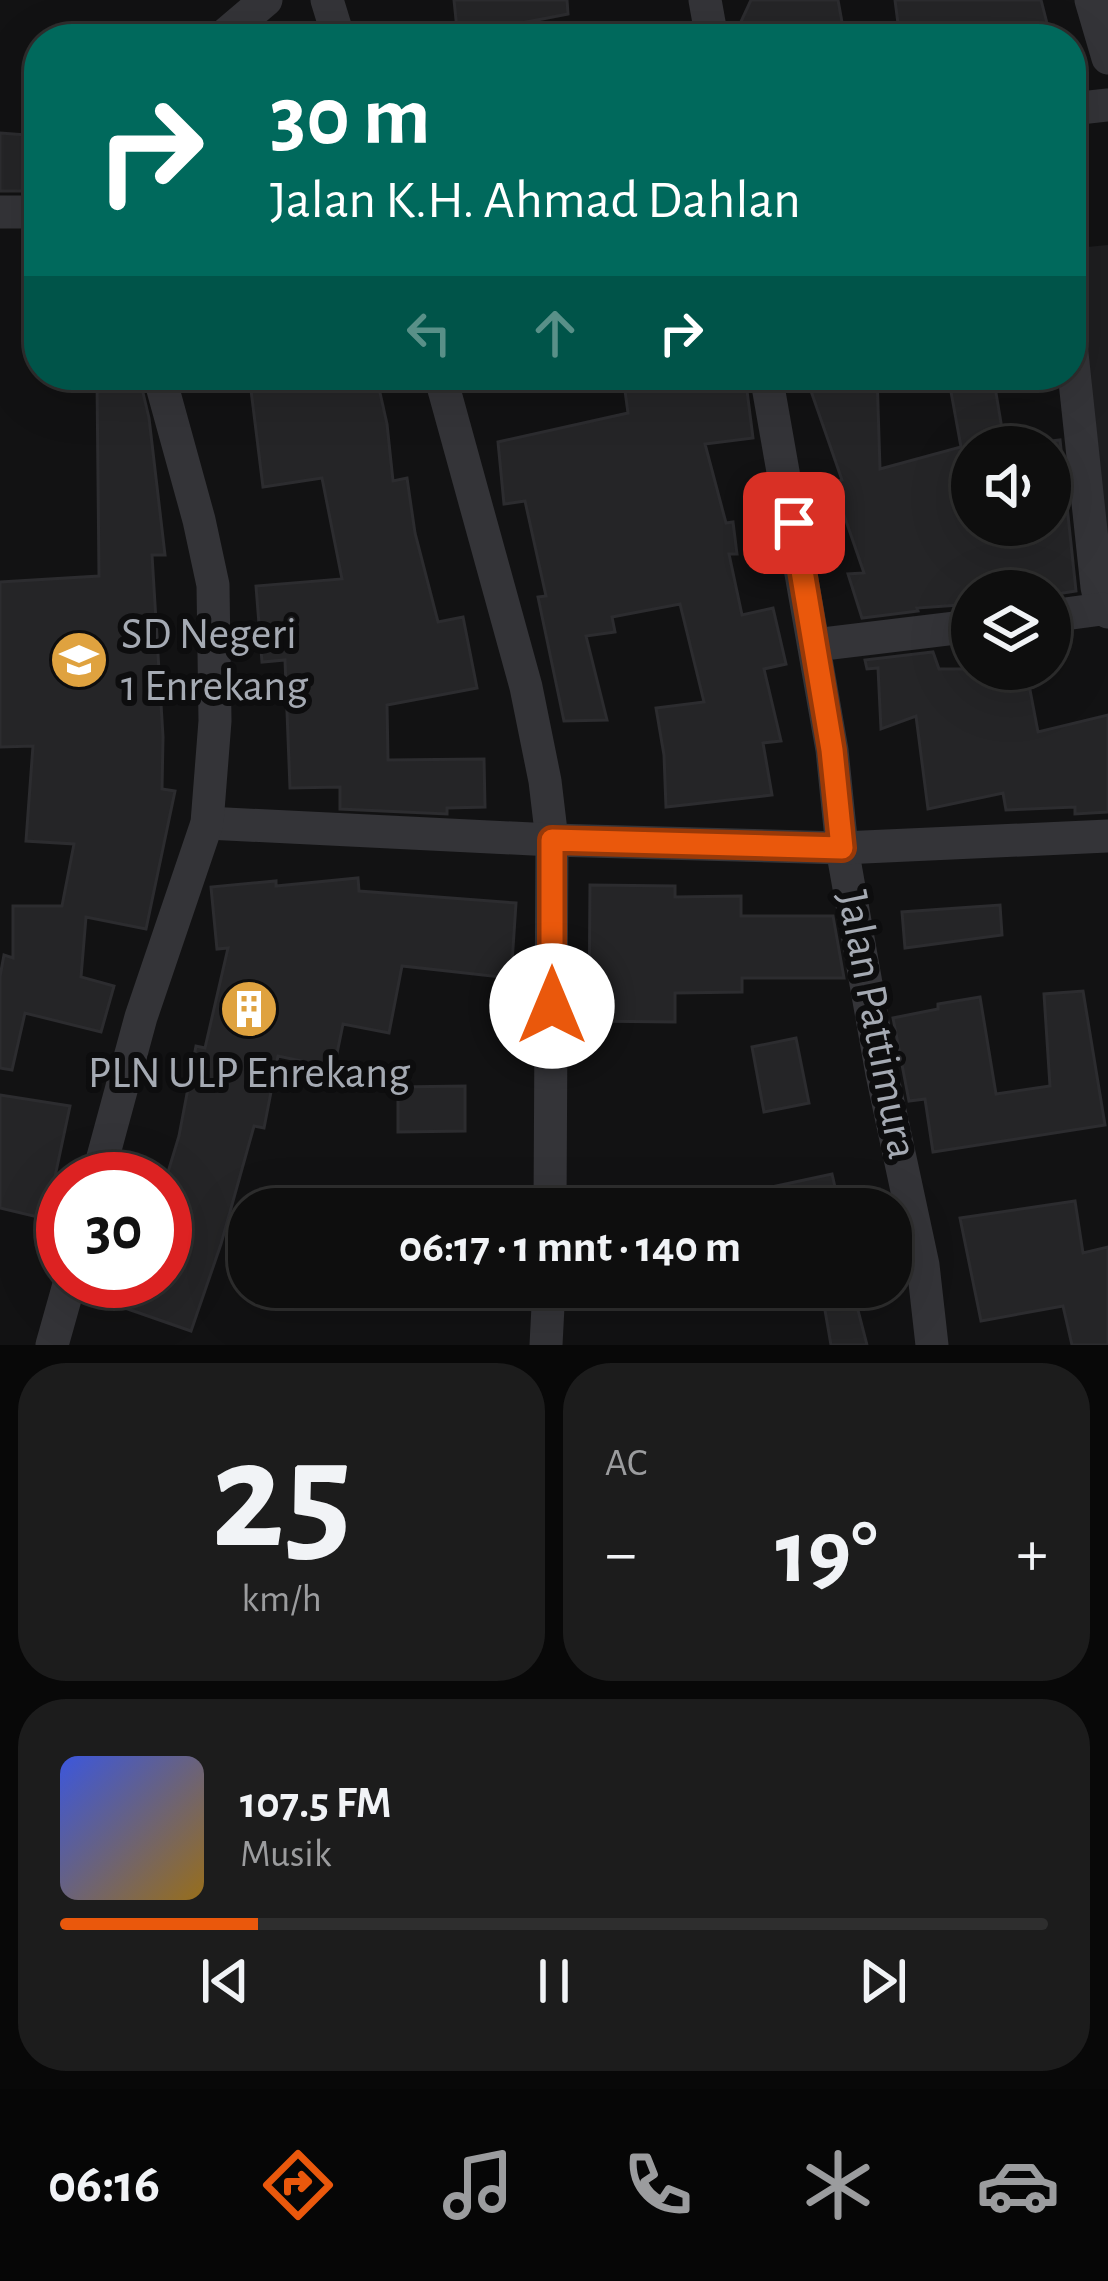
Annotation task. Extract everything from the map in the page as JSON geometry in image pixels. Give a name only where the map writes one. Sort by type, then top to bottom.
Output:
[{"type":"street","points":[[238,24],[266,0]]},
{"type":"street","points":[[1091,0],[1108,58]]},
{"type":"street","points":[[104,1152],[141,1017],[207,823],[215,721],[213,585],[163,390]]},
{"type":"street","points":[[444,390],[526,687],[545,781],[552,840],[550,1188]]},
{"type":"street","name":"Jalan Pattimura","points":[[769,390],[832,750],[842,848],[882,1074],[919,1244],[932,1345]]},
{"type":"street","points":[[1071,614],[1105,610],[1077,390]]},
{"type":"street","points":[[815,646],[951,629]]},
{"type":"street","points":[[207,823],[842,848],[1108,836]]},
{"type":"street","points":[[52,1345],[62,1308]]},
{"type":"street","points":[[547,1345],[548,1308]]},
{"type":"shaded area","points":[[1108,245],[1108,546],[1086,341],[1086,247]]},
{"type":"building","points":[[454,0],[567,0],[568,14],[516,24],[456,24]]},
{"type":"building","points":[[751,0],[838,0],[842,24],[740,24]]},
{"type":"building","points":[[895,0],[1041,0],[1047,24],[898,24]]},
{"type":"building","points":[[0,133],[24,135],[24,191],[0,191]]},
{"type":"building","points":[[97,390],[142,390],[165,555],[152,555],[162,789],[175,791],[146,929],[86,917],[81,977],[114,986],[101,1032],[25,1013],[12,1070],[0,1068],[0,977],[4,955],[13,958],[13,906],[62,906],[74,844],[26,841],[33,746],[0,747],[0,582],[99,576]]},
{"type":"building","points":[[251,390],[379,390],[393,481],[407,478],[415,533],[438,622],[463,617],[477,688],[387,705],[388,760],[484,759],[485,807],[447,808],[447,814],[340,809],[340,787],[290,788],[285,660],[262,662],[256,586],[342,579],[322,478],[263,487]]},
{"type":"building","points":[[625,390],[747,390],[753,438],[705,444],[726,523],[733,522],[737,554],[729,554],[742,615],[773,608],[786,664],[764,669],[781,741],[763,743],[772,795],[666,807],[656,708],[704,702],[680,604],[612,617],[615,632],[586,636],[607,720],[564,721],[538,597],[546,596],[525,501],[504,504],[498,442],[628,413]]},
{"type":"building","points":[[811,390],[877,390],[880,469],[951,450],[951,546],[1071,544],[1076,591],[1071,592],[1071,570],[951,570],[951,606],[862,618],[848,574],[864,573],[833,483],[842,480]]},
{"type":"building","points":[[951,390],[996,390],[1002,426],[957,426]]},
{"type":"building","points":[[933,652],[939,669],[951,669],[951,690],[1030,690],[1038,732],[1108,715],[1108,812],[1075,814],[1075,807],[1006,810],[1003,793],[928,809],[916,716],[881,729],[878,668],[867,669],[865,660]]},
{"type":"building","points":[[358,878],[359,891],[516,903],[511,978],[402,966],[389,1033],[343,1024],[334,1068],[278,1056],[264,1128],[254,1126],[237,1188],[228,1188],[228,1219],[191,1331],[125,1308],[192,1308],[192,1152],[174,1152],[196,1046],[205,1048],[228,948],[217,949],[211,887],[276,881],[276,886]]},
{"type":"building","points":[[590,885],[675,886],[675,897],[741,896],[741,916],[833,916],[844,978],[742,978],[742,992],[675,993],[675,1022],[589,1021]]},
{"type":"building","points":[[1000,905],[1002,935],[905,948],[902,912]]},
{"type":"building","points":[[1083,991],[1105,1125],[933,1152],[925,1099],[909,1101],[893,1018],[980,997],[996,1094],[1050,1086],[1044,994]]},
{"type":"building","points":[[796,1038],[809,1103],[764,1112],[752,1047]]},
{"type":"building","points":[[465,1086],[465,1131],[398,1132],[398,1087]]},
{"type":"building","points":[[0,1095],[70,1106],[60,1152],[36,1152],[36,1217],[0,1208]]},
{"type":"building","points":[[832,1174],[835,1188],[767,1188]]},
{"type":"building","points":[[1075,1201],[1083,1253],[1108,1247],[1108,1345],[1072,1345],[1063,1306],[981,1321],[960,1218]]},
{"type":"building","points":[[825,1308],[857,1308],[867,1345],[831,1345]]},
{"type":"place","name":"SD Negeri 1 Enrekang","points":[[79,660]]},
{"type":"place","name":"PLN ULP Enrekang","points":[[249,1009]]},
{"type":"route","points":[[552,1006],[552,840],[842,848],[832,750],[794,523]]}]
